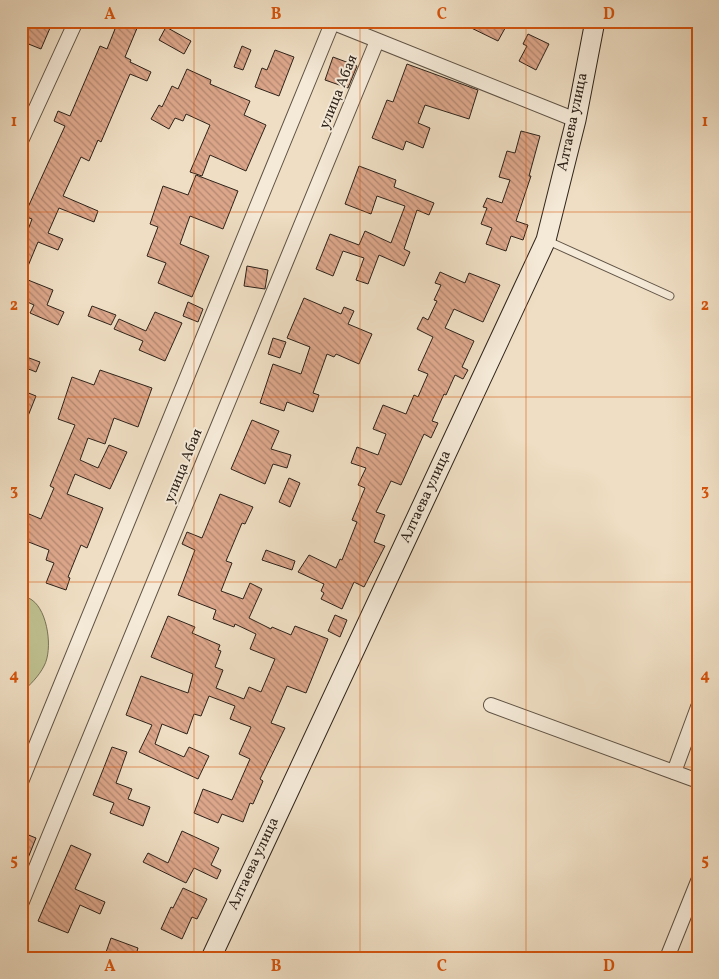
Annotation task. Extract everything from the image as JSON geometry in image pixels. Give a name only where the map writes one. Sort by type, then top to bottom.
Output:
[{"type":"main road","name":"Алтаева улица","points":[[211,958],[546,240],[576,120],[595,21]]},
{"type":"street","points":[[21,141],[76,21]]},
{"type":"street","points":[[331,22],[576,120]]},
{"type":"street","name":"улица Абая","points":[[21,782],[331,22]]},
{"type":"street","name":"улица Абая","points":[[21,904],[377,41]]},
{"type":"street","points":[[491,705],[698,781]]},
{"type":"street","points":[[674,772],[698,707]]},
{"type":"street","points":[[667,958],[698,882]]},
{"type":"lane","points":[[546,240],[670,296]]},
{"type":"green space","points":[[21,596],[31,599],[42,613],[47,631],[48,650],[47,659],[40,673],[21,693]]},
{"type":"building","points":[[21,21],[53,21],[41,49],[21,41]]},
{"type":"building","points":[[97,21],[140,21],[125,57],[131,60],[130,62],[151,72],[147,81],[130,74],[101,142],[98,140],[89,161],[81,157],[63,196],[98,211],[94,222],[59,208],[48,233],[63,239],[58,250],[38,242],[23,278],[53,290],[47,305],[64,312],[58,325],[30,313],[34,305],[21,299],[21,237],[25,238],[32,219],[24,216],[65,126],[54,121],[58,111],[70,116],[100,46],[107,49],[115,29]]},
{"type":"building","points":[[457,21],[509,21],[498,41]]},
{"type":"building","points":[[166,27],[191,41],[184,54],[159,40]]},
{"type":"building","points":[[528,34],[549,44],[536,70],[519,61],[527,46],[523,44]]},
{"type":"building","points":[[242,46],[251,50],[243,70],[234,67]]},
{"type":"building","points":[[275,50],[294,57],[279,96],[255,87],[262,68],[267,70]]},
{"type":"building","points":[[333,57],[357,66],[348,88],[325,80]]},
{"type":"building","points":[[407,64],[478,90],[469,119],[425,105],[418,123],[430,128],[423,148],[406,141],[403,150],[372,138],[387,100],[393,102]]},
{"type":"building","points":[[187,69],[211,80],[210,84],[250,101],[244,115],[266,125],[246,171],[210,155],[202,176],[190,172],[210,125],[186,114],[183,121],[175,118],[169,129],[151,119],[159,105],[162,107],[172,86],[178,89]]},
{"type":"building","points":[[521,131],[540,136],[529,176],[531,176],[516,221],[528,225],[523,240],[511,236],[506,251],[486,244],[492,228],[481,224],[487,208],[483,207],[487,198],[502,203],[510,180],[499,177],[507,151],[515,153]]},
{"type":"building","points":[[359,166],[396,180],[394,187],[434,203],[429,215],[417,210],[404,249],[410,252],[404,266],[379,255],[368,284],[356,280],[364,258],[343,251],[333,276],[316,269],[330,234],[359,245],[365,231],[391,243],[405,206],[377,196],[371,214],[345,204]]},
{"type":"building","points":[[196,175],[238,191],[223,229],[190,216],[180,244],[209,256],[192,297],[158,283],[166,263],[147,256],[158,227],[150,224],[163,186],[188,195]]},
{"type":"building","points":[[247,266],[268,270],[265,289],[244,286]]},
{"type":"building","points":[[440,272],[465,283],[469,273],[500,285],[483,322],[454,309],[445,328],[474,341],[462,367],[468,370],[463,379],[455,375],[432,421],[438,423],[431,438],[424,434],[401,485],[391,481],[376,512],[385,515],[374,542],[385,546],[364,587],[354,582],[342,609],[321,599],[324,593],[321,591],[324,584],[298,572],[309,555],[336,568],[340,559],[342,560],[357,522],[352,520],[365,488],[358,485],[366,468],[351,463],[357,447],[378,455],[386,434],[373,429],[383,405],[406,414],[414,395],[418,397],[428,374],[418,370],[433,337],[417,329],[423,317],[428,320],[437,301],[434,300],[441,285],[435,283]]},
{"type":"building","points":[[304,298],[341,314],[344,307],[354,311],[348,324],[372,334],[359,364],[336,354],[334,357],[327,354],[313,393],[319,395],[313,412],[287,402],[284,411],[260,403],[273,364],[301,374],[310,347],[287,338]]},
{"type":"building","points":[[188,302],[203,309],[198,322],[183,316]]},
{"type":"building","points":[[92,306],[116,315],[111,325],[88,316]]},
{"type":"building","points":[[155,312],[182,323],[165,361],[139,350],[143,341],[114,329],[119,319],[146,331]]},
{"type":"building","points":[[273,338],[286,342],[280,358],[268,354]]},
{"type":"building","points":[[21,355],[40,362],[36,372],[21,366]]},
{"type":"building","points":[[100,370],[152,388],[138,427],[114,418],[105,444],[88,438],[80,460],[98,468],[109,445],[127,452],[110,489],[75,474],[67,494],[103,508],[87,548],[81,545],[68,577],[70,578],[66,590],[46,583],[54,563],[46,560],[49,550],[21,539],[21,526],[24,527],[29,514],[41,519],[54,488],[50,486],[75,425],[58,419],[72,377],[94,385]]},
{"type":"building","points":[[21,390],[36,396],[22,431],[21,431]]},
{"type":"building","points":[[252,420],[279,431],[271,449],[291,455],[287,468],[273,464],[265,484],[231,469]]},
{"type":"building","points":[[289,478],[300,483],[290,507],[279,502]]},
{"type":"building","points":[[220,494],[253,507],[245,524],[242,523],[226,561],[232,563],[221,591],[243,599],[250,583],[262,589],[249,618],[271,629],[272,627],[291,635],[295,626],[328,639],[306,693],[287,686],[271,723],[285,728],[260,779],[263,781],[253,804],[250,803],[243,822],[222,814],[218,823],[194,813],[203,789],[232,800],[250,759],[239,754],[251,727],[230,719],[235,706],[209,696],[201,716],[194,714],[187,734],[162,724],[155,744],[184,757],[189,747],[209,756],[198,779],[139,752],[152,725],[126,715],[141,676],[188,693],[193,674],[151,657],[168,616],[195,627],[192,633],[220,645],[218,650],[221,651],[215,667],[223,670],[216,688],[244,699],[249,687],[261,692],[275,659],[250,649],[256,634],[235,624],[234,627],[213,619],[216,610],[178,595],[195,550],[182,544],[187,532],[202,538]]},
{"type":"building","points":[[266,550],[295,561],[292,570],[262,560]]},
{"type":"building","points":[[335,615],[347,620],[340,637],[328,631]]},
{"type":"building","points":[[112,747],[127,752],[116,783],[132,789],[128,799],[150,807],[143,826],[110,813],[114,803],[93,795]]},
{"type":"building","points":[[182,831],[219,848],[211,865],[221,870],[217,879],[194,868],[186,883],[143,862],[148,853],[168,863]]},
{"type":"building","points":[[21,832],[36,838],[22,873],[21,873]]},
{"type":"building","points":[[71,845],[91,854],[75,889],[105,902],[100,914],[80,905],[68,933],[38,921]]},
{"type":"building","points":[[183,888],[207,899],[197,919],[192,917],[182,939],[161,929],[171,907],[173,908]]},
{"type":"building","points":[[111,938],[138,948],[135,958],[104,958]]}]
